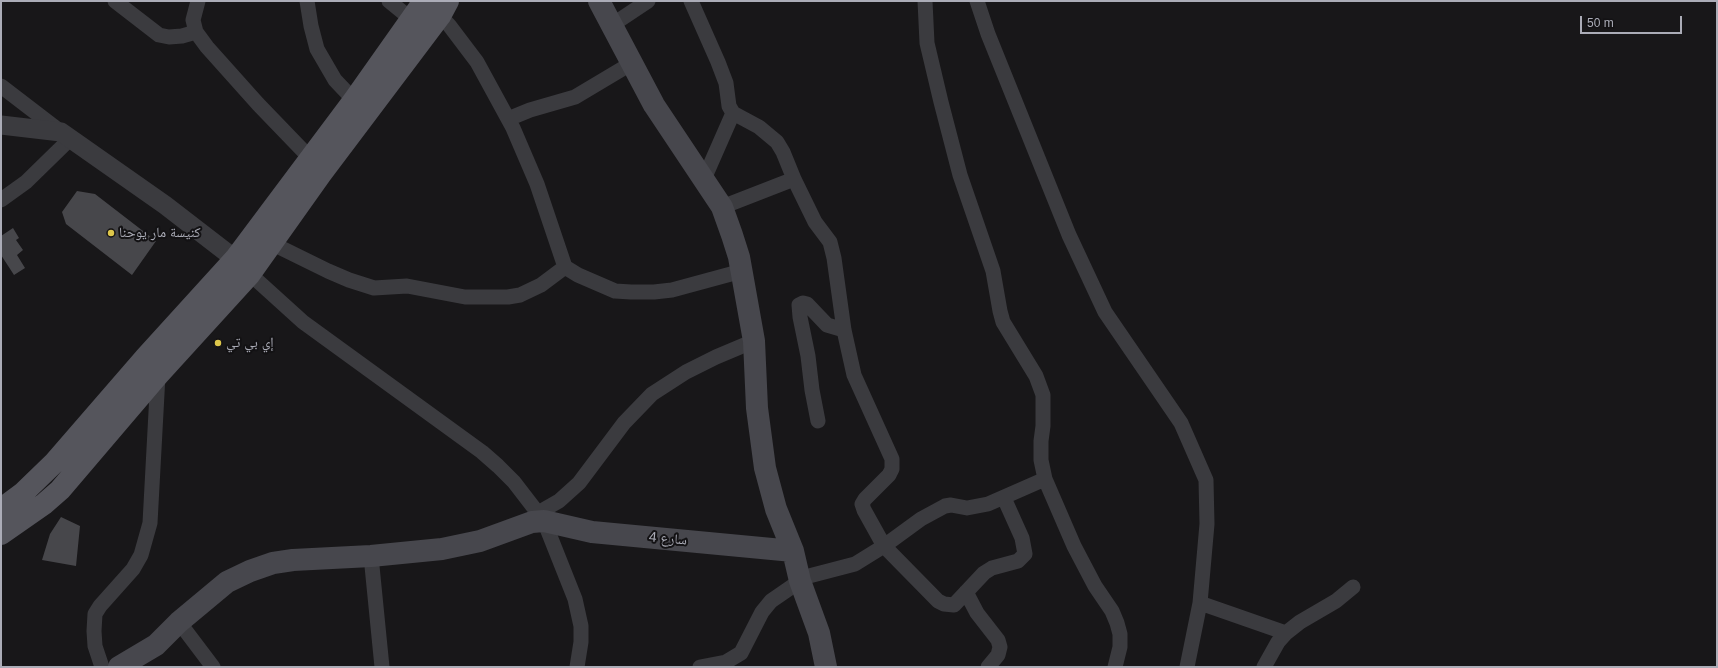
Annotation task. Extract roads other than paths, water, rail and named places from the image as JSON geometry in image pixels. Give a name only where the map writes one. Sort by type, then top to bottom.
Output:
[{"type":"main road","points":[[1,534],[44,504],[60,490],[158,375],[242,266],[311,159],[424,1]]},
{"type":"main road","points":[[599,1],[654,104],[722,207],[732,235],[742,271],[754,341],[757,408],[765,468],[776,509],[793,551],[800,580],[819,633],[826,667]]},
{"type":"main road","points":[[1,509],[23,493],[54,463],[145,358],[242,266],[271,243],[444,9]]},
{"type":"main road","points":[[120,667],[156,645],[179,622],[227,582],[250,571],[273,563],[293,560],[371,556],[442,549],[480,541],[541,517]]},
{"type":"main road","name":"سارع 4","points":[[541,517],[592,532],[793,551]]},
{"type":"street","points":[[115,1],[141,23],[159,35],[169,37],[182,36],[196,32]]},
{"type":"street","points":[[198,1],[193,20],[196,32],[207,47],[258,104],[311,159]]},
{"type":"street","points":[[307,1],[317,49],[335,80],[354,100]]},
{"type":"street","points":[[389,1],[411,19]]},
{"type":"street","points":[[612,25],[648,1]]},
{"type":"street","points":[[691,1],[726,83],[729,106],[733,113],[759,128],[777,142],[815,222],[830,242],[834,258],[844,330],[854,375],[892,460],[892,469],[889,475],[865,499],[862,504],[884,546],[932,595],[944,604],[954,605],[992,568],[1018,561],[1025,554],[1022,538],[1004,498]]},
{"type":"street","points":[[925,1],[927,43],[941,102],[960,174],[993,270],[1003,322],[1036,376],[1043,395],[1043,426],[1040,441],[1041,460],[1045,479],[1074,546],[1095,586],[1112,611],[1117,622],[1120,634],[1120,647],[1115,667]]},
{"type":"street","points":[[976,1],[1021,118],[1069,235],[1105,312],[1181,423],[1206,480],[1207,524],[1200,603],[1187,667]]},
{"type":"street","points":[[444,9],[449,25],[478,62],[508,119],[537,184],[565,267],[578,275],[615,290],[631,292],[672,290],[742,271]]},
{"type":"street","points":[[508,119],[530,110],[575,98],[632,63]]},
{"type":"street","points":[[1,86],[65,135],[165,205],[242,266],[303,322],[421,406],[498,466],[514,482],[541,517],[578,610],[581,642],[577,667]]},
{"type":"street","points":[[704,179],[733,113]]},
{"type":"street","points":[[1,125],[65,135]]},
{"type":"street","points":[[1,200],[26,182],[65,135]]},
{"type":"street","points":[[722,207],[794,179]]},
{"type":"street","points":[[271,243],[328,271],[374,288],[407,286],[465,297],[508,297],[520,295],[541,285],[565,267]]},
{"type":"street","points":[[818,421],[812,390],[808,356],[800,317],[800,305],[803,302],[807,304],[827,324],[844,330]]},
{"type":"street","points":[[541,517],[579,483],[624,423],[652,394],[686,372],[716,357],[754,341]]},
{"type":"street","points":[[102,667],[95,646],[95,614],[100,606],[133,568],[141,555],[150,523],[158,375]]},
{"type":"street","points":[[700,667],[726,662],[741,653],[762,612],[771,601],[800,580],[809,576],[855,564],[884,546],[921,519],[945,506],[974,508],[1004,498],[1045,479]]},
{"type":"street","points":[[371,556],[382,667]]},
{"type":"street","points":[[1264,667],[1278,642],[1286,633],[1300,622],[1336,602],[1353,588]]},
{"type":"street","points":[[966,592],[977,612],[998,640],[1000,647],[998,655],[988,667]]},
{"type":"street","points":[[1200,603],[1286,633]]},
{"type":"street","points":[[179,622],[212,667]]},
{"type":"place","name":"كنيسة مار يوحنا","points":[[111,233]]},
{"type":"place","name":"إي بي تي","points":[[218,343]]}]
